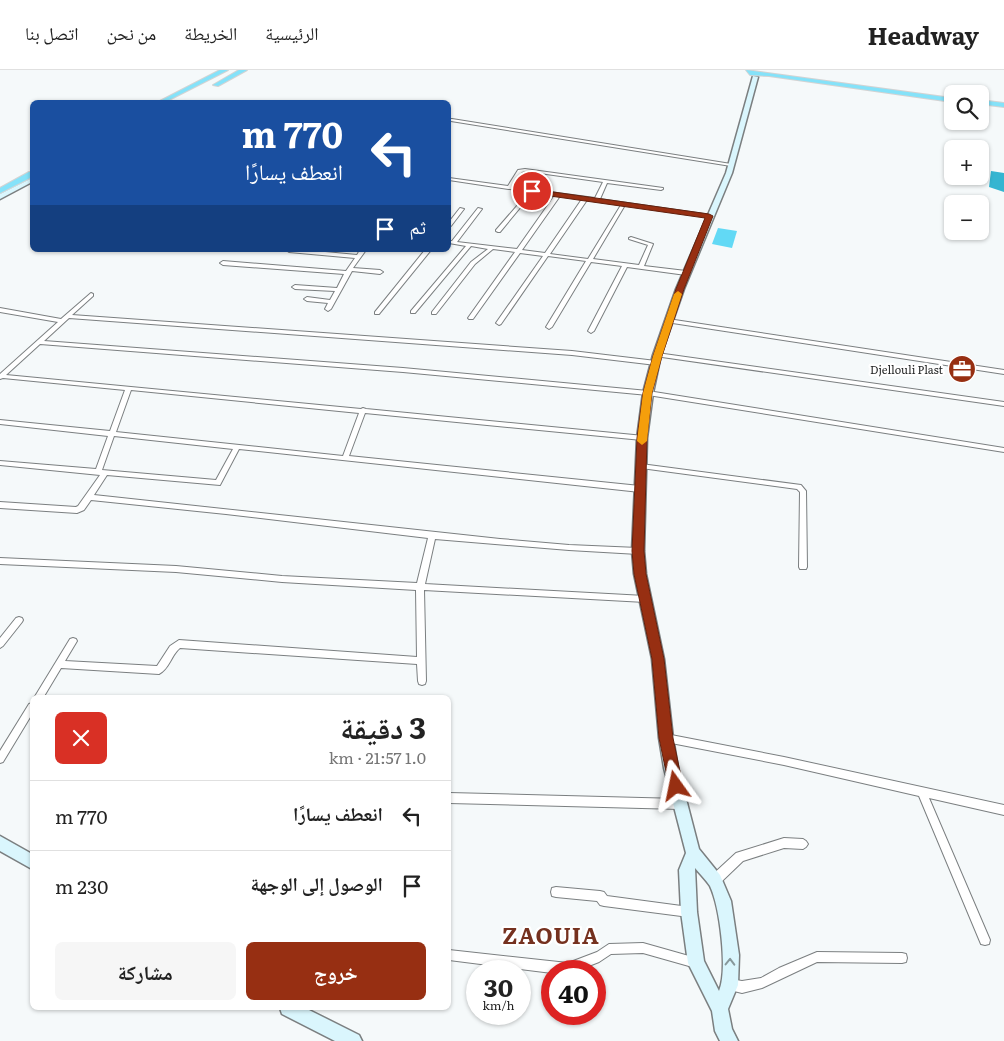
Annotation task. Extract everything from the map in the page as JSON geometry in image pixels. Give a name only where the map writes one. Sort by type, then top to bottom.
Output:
[{"type":"highway","points":[[157,100],[215,70]]},
{"type":"highway","points":[[165,100],[225,70]]},
{"type":"highway","points":[[177,100],[235,72],[245,70]]},
{"type":"highway","points":[[208,89],[235,72]]},
{"type":"highway","points":[[756,73],[944,98]]},
{"type":"highway","points":[[989,104],[1004,106]]},
{"type":"highway","points":[[0,184],[30,168]]},
{"type":"highway","points":[[0,191],[30,175]]},
{"type":"street","points":[[720,1009],[730,985],[728,931],[723,901],[714,880],[694,853],[680,804],[666,738],[658,659],[645,599],[638,551],[640,489],[642,438],[648,393],[656,359],[686,273],[731,165],[756,73]]},
{"type":"street","points":[[452,120],[731,165]]},
{"type":"street","points":[[509,188],[520,171],[525,170],[660,189]]},
{"type":"street","points":[[451,180],[709,216]]},
{"type":"street","points":[[0,197],[30,181]]},
{"type":"street","points":[[597,200],[605,182]]},
{"type":"street","points":[[498,231],[532,191]]},
{"type":"street","points":[[471,318],[558,195]]},
{"type":"street","points":[[499,323],[585,199]]},
{"type":"street","points":[[549,327],[624,204]]},
{"type":"street","points":[[451,223],[462,209]]},
{"type":"street","points":[[451,242],[480,209]]},
{"type":"street","points":[[631,238],[652,244],[641,267]]},
{"type":"street","points":[[451,242],[686,273]]},
{"type":"street","points":[[413,312],[468,245]]},
{"type":"street","points":[[434,313],[473,263],[492,248]]},
{"type":"street","points":[[308,252],[358,257]]},
{"type":"street","points":[[328,309],[362,252]]},
{"type":"street","points":[[377,313],[426,252]]},
{"type":"street","points":[[224,264],[380,272]]},
{"type":"street","points":[[591,331],[625,265]]},
{"type":"street","points":[[295,286],[339,290]]},
{"type":"street","points":[[1,377],[91,295]]},
{"type":"street","points":[[307,299],[332,302]]},
{"type":"street","points":[[0,310],[61,321]]},
{"type":"street","points":[[67,316],[656,359],[1004,404]]},
{"type":"street","points":[[668,321],[1004,372]]},
{"type":"street","points":[[40,342],[403,370],[648,393],[1004,450]]},
{"type":"street","points":[[0,366],[10,368]]},
{"type":"street","points":[[1,377],[642,438]]},
{"type":"street","points":[[0,505],[78,510],[81,508],[102,473],[128,389]]},
{"type":"street","points":[[345,459],[363,410]]},
{"type":"street","points":[[0,422],[640,489]]},
{"type":"street","points":[[0,463],[218,483],[237,447]]},
{"type":"street","points":[[641,466],[799,487],[803,491],[803,566]]},
{"type":"street","points":[[89,497],[185,505],[432,536],[562,549],[638,551]]},
{"type":"street","points":[[422,682],[420,587],[432,536]]},
{"type":"street","points":[[0,561],[176,569],[282,579],[645,599]]},
{"type":"street","points":[[0,644],[19,620]]},
{"type":"street","points":[[40,695],[74,642]]},
{"type":"street","points":[[60,664],[159,670],[163,667],[173,647],[179,644],[421,661]]},
{"type":"street","points":[[0,759],[30,710]]},
{"type":"street","points":[[666,738],[784,761],[1004,810]]},
{"type":"street","points":[[922,792],[985,940]]},
{"type":"street","points":[[451,798],[680,804]]},
{"type":"street","points":[[0,843],[30,861]]},
{"type":"street","points":[[714,880],[740,857],[784,843],[803,844]]},
{"type":"street","points":[[694,853],[687,870],[689,912],[696,963],[720,1009],[724,1031],[729,1041]]},
{"type":"street","points":[[556,892],[600,896],[604,901],[689,912]]},
{"type":"street","points":[[451,955],[569,969],[603,955],[610,949],[643,948],[696,963]]},
{"type":"street","points":[[730,985],[742,987],[762,983],[817,957],[902,958]]},
{"type":"street","points":[[292,1010],[353,1041]]},
{"type":"shaded area","points":[[991,171],[1004,173],[1004,192],[989,187]]},
{"type":"shaded area","points":[[718,228],[737,231],[732,248],[712,244]]},
{"type":"slow traffic","points":[[642,441],[648,393],[657,356],[678,294]]},
{"type":"place","name":"Djellouli Plast","points":[[962,369]]},
{"type":"district","name":"ZAOUIA","points":[[551,934]]},
{"type":"route","points":[[532,191],[709,216],[668,321],[657,356],[648,393],[642,438],[638,551],[640,574],[658,659],[666,738],[676,786]]}]
